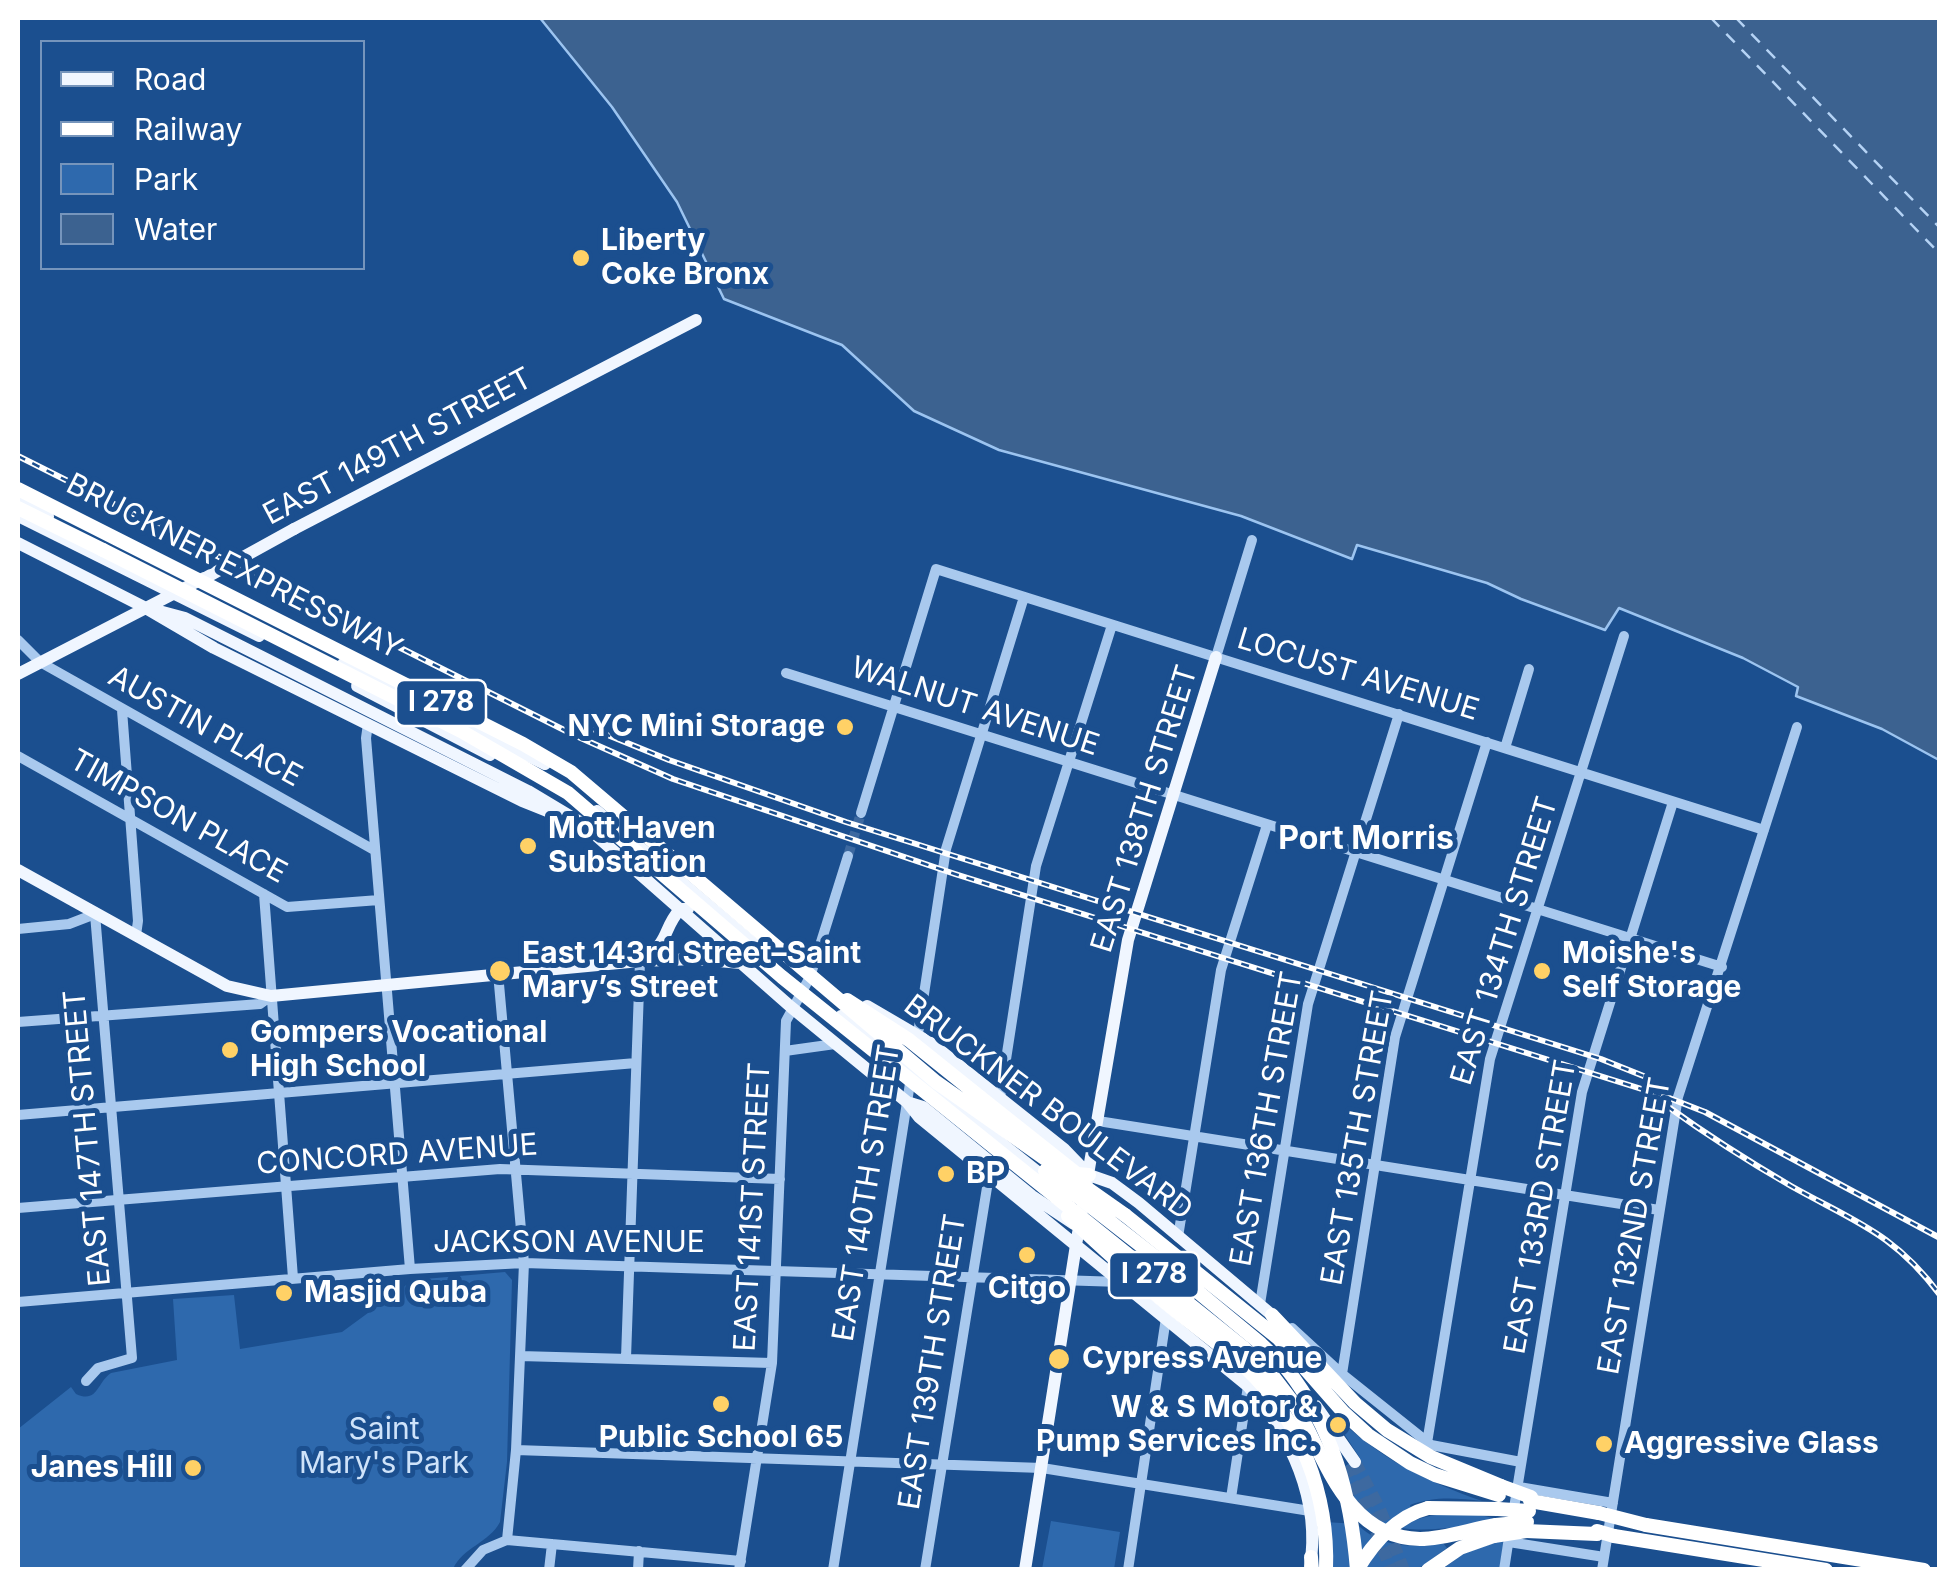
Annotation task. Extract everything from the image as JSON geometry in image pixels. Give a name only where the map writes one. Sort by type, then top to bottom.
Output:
[{"type":"highway","name":"BRUCKNER EXPRESSWAY","points":[[18,489],[551,759],[606,798],[811,983],[936,1082],[1163,1243],[1278,1338],[1352,1422],[1386,1448],[1499,1515]]},
{"type":"highway","name":"BRUCKNER EXPRESSWAY","points":[[18,508],[461,731],[550,781],[597,816],[994,1164],[1265,1366],[1295,1405],[1340,1492],[1376,1526],[1408,1538],[1432,1538],[1499,1515],[1559,1506],[1598,1525]]},
{"type":"highway","points":[[811,983],[865,1010],[1078,1174],[1089,1175]]},
{"type":"highway","points":[[936,1082],[973,1116],[1208,1300],[1286,1368],[1316,1412],[1338,1462],[1350,1512],[1357,1570]]},
{"type":"highway","points":[[994,1164],[1239,1362],[1273,1399],[1301,1447],[1319,1495],[1326,1532],[1326,1570]]},
{"type":"highway","points":[[1272,1314],[1355,1404],[1499,1515]]},
{"type":"highway","points":[[1357,1570],[1396,1524],[1428,1508],[1499,1515],[1527,1508],[1598,1525],[1646,1524],[1924,1570]]},
{"type":"highway","points":[[1428,1570],[1499,1515]]},
{"type":"highway","points":[[1598,1525],[1614,1536],[1826,1570]]},
{"type":"main road","name":"EAST 149TH STREET","points":[[18,674],[696,320]]},
{"type":"main road","name":"BRUCKNER BOULEVARD","points":[[18,500],[568,776],[632,826],[912,1071],[1152,1260],[1274,1362],[1332,1426],[1350,1464],[1263,1363],[1140,1266],[1047,1207],[924,1107],[908,1102],[792,1007],[583,824],[481,767],[186,618],[144,607]]},
{"type":"main road","name":"BRUCKNER BOULEVARD","points":[[18,516],[589,806],[811,983],[918,1034],[1064,1149],[1089,1175],[1112,1183],[1272,1314]]},
{"type":"main road","name":"BRUCKNER BOULEVARD","points":[[18,543],[144,607],[214,648],[522,802],[583,824]]},
{"type":"main road","name":"EAST 138TH STREET","points":[[1025,1570],[1128,940],[1216,657]]},
{"type":"main road","points":[[415,700],[459,739]]},
{"type":"main road","points":[[589,806],[606,810],[632,826]]},
{"type":"main road","points":[[18,870],[222,983],[240,991],[271,996],[640,961],[695,959],[744,963]]},
{"type":"main road","points":[[640,961],[661,946],[669,922],[680,909],[713,908]]},
{"type":"main road","name":"BRUCKNER BOULEVARD","points":[[994,1164],[1076,1244],[1248,1386],[1285,1438],[1302,1477],[1310,1511]]},
{"type":"main road","points":[[1089,1175],[1152,1260]]},
{"type":"main road","points":[[1310,1511],[1311,1565]]},
{"type":"street","name":"EAST 138TH STREET","points":[[1216,657],[1252,540]]},
{"type":"street","name":"LOCUST AVENUE","points":[[894,707],[936,569],[1764,830]]},
{"type":"street","name":"EAST 140TH STREET","points":[[832,1570],[946,849],[1024,597]]},
{"type":"street","points":[[1000,1098],[1036,866],[1112,624]]},
{"type":"street","name":"EAST 134TH STREET","points":[[1427,1443],[1490,1059],[1624,636]]},
{"type":"street","name":"AUSTIN PLACE","points":[[18,640],[40,662],[374,850]]},
{"type":"street","points":[[1506,748],[1529,669]]},
{"type":"street","name":"WALNUT AVENUE","points":[[786,673],[1722,967]]},
{"type":"street","points":[[861,813],[894,707]]},
{"type":"street","points":[[122,710],[136,935]]},
{"type":"street","name":"EAST 136TH STREET","points":[[1260,1304],[1308,1004],[1398,714]]},
{"type":"street","points":[[368,724],[374,850],[410,1268]]},
{"type":"street","name":"EAST 132ND STREET","points":[[1604,1563],[1678,1097],[1796,726]]},
{"type":"street","name":"EAST 135TH STREET","points":[[1342,1374],[1395,1037],[1487,742]]},
{"type":"street","name":"TIMPSON PLACE","points":[[18,756],[288,907],[378,900]]},
{"type":"street","name":"EAST 133RD STREET","points":[[1504,1570],[1499,1515],[1527,1508],[1522,1462],[1582,1092],[1673,802]]},
{"type":"street","points":[[1178,1236],[1221,970],[1267,824]]},
{"type":"street","name":"EAST 141ST STREET","points":[[740,1565],[772,1363],[786,1021],[811,983],[848,856]]},
{"type":"street","points":[[264,894],[293,1278]]},
{"type":"street","points":[[18,929],[68,924],[95,914]]},
{"type":"street","name":"EAST 147TH STREET","points":[[86,1381],[98,1368],[132,1358],[95,914]]},
{"type":"street","points":[[626,1358],[640,961]]},
{"type":"street","points":[[498,973],[524,1263],[508,1540]]},
{"type":"street","points":[[214,1008],[222,983]]},
{"type":"street","points":[[18,1022],[260,1004],[271,996]]},
{"type":"street","points":[[785,1051],[836,1044]]},
{"type":"street","points":[[18,1115],[636,1063]]},
{"type":"street","points":[[1098,1121],[1659,1210]]},
{"type":"street","name":"EAST 139TH STREET","points":[[925,1570],[971,1276],[994,1164]]},
{"type":"street","name":"CONCORD AVENUE","points":[[18,1208],[516,1169],[780,1179]]},
{"type":"street","name":"JACKSON AVENUE","points":[[18,1302],[410,1268],[524,1263],[1122,1282]]},
{"type":"street","name":"BRUCKNER BOULEVARD","points":[[1272,1314],[1427,1443],[1440,1449],[1522,1462]]},
{"type":"street","points":[[1128,1570],[1166,1318]]},
{"type":"street","points":[[520,1356],[772,1363]]},
{"type":"street","points":[[1231,1498],[1248,1386]]},
{"type":"street","points":[[516,1450],[1042,1468],[1310,1511]]},
{"type":"street","points":[[1527,1508],[1613,1503]]},
{"type":"street","points":[[1499,1515],[1604,1563]]},
{"type":"street","points":[[466,1570],[483,1550],[508,1540],[639,1551],[740,1565]]},
{"type":"street","points":[[550,1570],[552,1544]]},
{"type":"street","points":[[638,1570],[639,1551]]},
{"type":"green space","name":"Saint Mary's Park","points":[[505,1272],[512,1280],[507,1462],[500,1522],[453,1569],[18,1569],[18,1429],[71,1387],[76,1394],[89,1396],[111,1373],[177,1360],[173,1299],[234,1295],[240,1349],[342,1332],[413,1280]]},
{"type":"green space","points":[[1338,1418],[1371,1446],[1406,1468],[1482,1501],[1446,1498],[1419,1502],[1410,1505],[1416,1520],[1459,1513],[1500,1521],[1410,1529],[1376,1520],[1358,1506],[1333,1472],[1360,1458],[1335,1420]]},
{"type":"green space","points":[[1051,1521],[1120,1532],[1114,1569],[1042,1569]]},
{"type":"green space","points":[[1325,1522],[1357,1524],[1386,1542],[1420,1546],[1443,1543],[1447,1548],[1418,1569],[1320,1570]]},
{"type":"green space","points":[[1504,1540],[1500,1569],[1441,1570],[1466,1552]]},
{"type":"water","points":[[540,18],[1939,18],[1939,760],[1882,729],[1796,696],[1798,687],[1743,658],[1619,608],[1605,630],[1487,583],[1357,545],[1352,559],[1241,516],[999,450],[914,411],[842,345],[724,299],[677,202],[612,107]]},
{"type":"ferry route","points":[[1711,18],[1940,254]]},
{"type":"ferry route","points":[[1736,18],[1940,228]]},
{"type":"tunnel","points":[[848,856],[861,813]]},
{"type":"tunnel","points":[[1355,1462],[1380,1509],[1404,1570]]},
{"type":"tunnel","points":[[1344,1467],[1368,1511],[1391,1570]]},
{"type":"railway","points":[[18,456],[574,735],[673,779],[955,874],[1664,1096],[1705,1112],[1940,1238]]},
{"type":"railway","points":[[588,727],[846,822],[1601,1059],[1651,1079]]},
{"type":"railway","points":[[1667,1106],[1759,1167],[1890,1243],[1940,1295]]},
{"type":"place","name":"Liberty Coke Bronx","points":[[581,258]]},
{"type":"place","name":"NYC Mini Storage","points":[[845,727]]},
{"type":"place","name":"Mott Haven Substation","points":[[528,846]]},
{"type":"place","name":"East 143rd Street–Saint Mary’s Street","points":[[500,971]]},
{"type":"place","name":"Moishe's Self Storage","points":[[1542,971]]},
{"type":"place","name":"Gompers Vocational High School","points":[[230,1050]]},
{"type":"place","name":"BP","points":[[946,1174]]},
{"type":"place","name":"Citgo","points":[[1027,1255]]},
{"type":"place","name":"Masjid Quba","points":[[284,1293]]},
{"type":"place","name":"Cypress Avenue","points":[[1059,1359]]},
{"type":"place","name":"Public School 65","points":[[721,1404]]},
{"type":"place","name":"W & S Motor & Pump Services Inc.","points":[[1338,1425]]},
{"type":"place","name":"Aggressive Glass","points":[[1604,1444]]},
{"type":"place","name":"Janes Hill","points":[[193,1468]]},
{"type":"district","name":"Port Morris","points":[[1366,839]]}]
